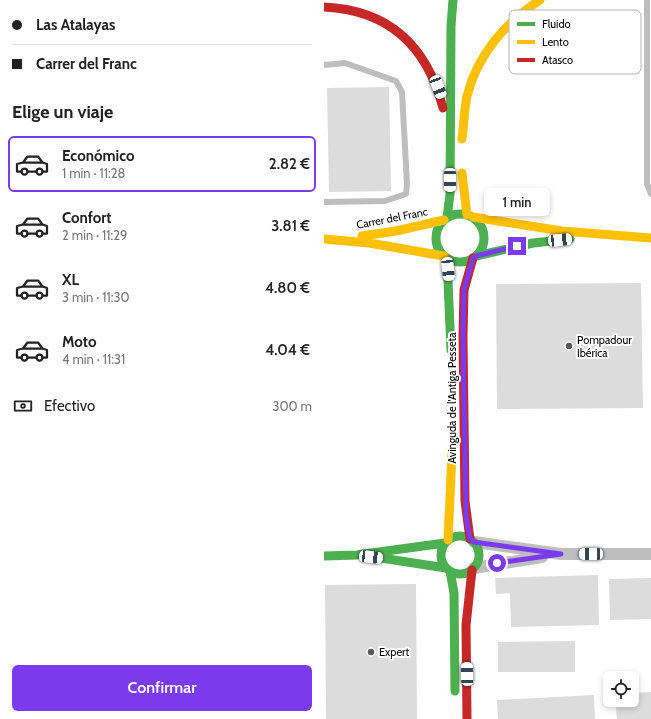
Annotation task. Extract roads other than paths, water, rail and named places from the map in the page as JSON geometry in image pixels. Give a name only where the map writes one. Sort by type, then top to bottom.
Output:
[{"type":"main road","points":[[454,0],[449,138],[450,194],[445,219],[437,229],[437,246],[445,257],[460,262],[474,257],[533,243],[600,236]]},
{"type":"main road","points":[[454,0],[458,26],[460,120],[462,143],[469,92],[480,63],[501,32],[509,25]]},
{"type":"main road","points":[[528,10],[540,0]]},
{"type":"main road","points":[[324,7],[352,8],[375,17],[394,28],[411,43],[424,59],[435,79],[441,96],[449,138]]},
{"type":"main road","points":[[462,162],[463,193],[470,216],[481,227],[484,239],[480,251],[474,257]]},
{"type":"main road","points":[[445,219],[460,214],[521,226],[600,236],[651,238]]},
{"type":"main road","name":"Carrer del Franc","points":[[344,239],[396,231],[445,219]]},
{"type":"main road","name":"Carrer del Franc","points":[[324,239],[344,239],[396,246],[445,257]]},
{"type":"main road","name":"Avinguda de l'Antiga Pesseta","points":[[445,257],[449,279],[452,359]]},
{"type":"main road","name":"Avinguda de l'Antiga Pesseta","points":[[472,540],[465,501],[463,337],[464,290],[474,257]]},
{"type":"main road","name":"Avinguda de l'Antiga Pesseta","points":[[446,541],[451,504],[452,445]]},
{"type":"main road","points":[[324,556],[357,555],[446,541],[456,536],[472,540],[479,555],[468,585],[466,613],[467,719]]},
{"type":"main road","points":[[446,541],[440,555],[448,570],[454,593],[455,703]]},
{"type":"main road","points":[[357,555],[412,562],[462,574],[473,569]]},
{"type":"street","points":[[472,540],[561,554]]},
{"type":"street","points":[[473,569],[508,561],[561,554],[651,554]]},
{"type":"lane","points":[[646,0],[647,184],[651,194]]},
{"type":"lane","points":[[324,65],[345,63],[396,81],[402,92],[407,184],[406,194],[385,202],[324,202]]},
{"type":"place","name":"Pompadour Ibérica","points":[[569,346]]},
{"type":"place","name":"Expert","points":[[371,652]]}]
